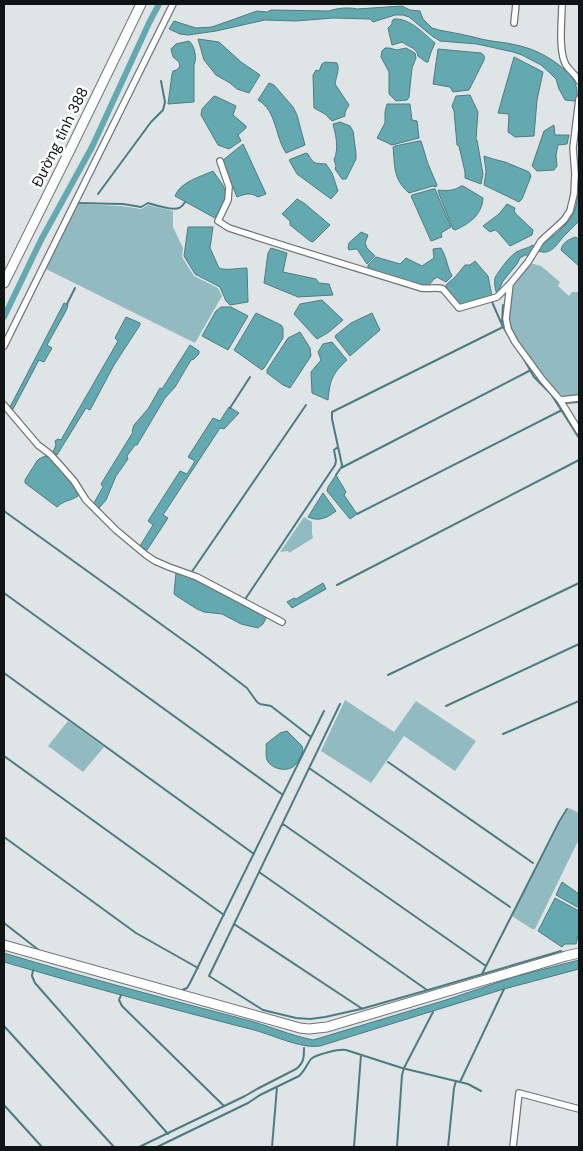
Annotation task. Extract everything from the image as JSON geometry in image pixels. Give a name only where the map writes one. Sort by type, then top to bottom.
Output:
[{"type":"street","name":"Đường tỉnh 388","points":[[4,282],[141,4]]},
{"type":"street","points":[[4,346],[173,4]]},
{"type":"street","points":[[514,23],[516,4]]},
{"type":"street","points":[[562,4],[563,56],[566,64],[579,81]]},
{"type":"street","points":[[220,161],[228,187],[228,200],[218,221],[229,228],[421,288],[443,289],[458,308],[497,297],[528,262],[540,241],[564,220],[570,211],[574,194],[573,144],[579,99]]},
{"type":"street","points":[[510,284],[506,319],[508,329],[515,342],[560,400],[579,431]]},
{"type":"street","points":[[560,400],[579,398]]},
{"type":"street","points":[[4,405],[38,445],[50,454],[74,481],[86,500],[116,530],[146,554],[155,561],[197,577],[282,622]]},
{"type":"street","points":[[4,945],[309,1030],[327,1027],[579,953]]},
{"type":"street","points":[[513,1147],[519,1093],[579,1109]]},
{"type":"shaded area","points":[[402,6],[410,10],[420,11],[423,19],[432,28],[485,40],[508,43],[531,49],[545,56],[572,78],[577,90],[576,100],[565,100],[556,79],[541,65],[522,55],[477,44],[440,41],[409,17],[403,15],[395,15],[373,22],[370,19],[333,18],[296,21],[265,20],[188,35],[169,29],[174,21],[196,28],[212,27],[257,11],[329,11],[343,8]]},
{"type":"shaded area","points":[[394,19],[400,19],[411,24],[435,43],[428,62],[418,56],[414,49],[402,42],[392,45],[388,28]]},
{"type":"shaded area","points":[[198,39],[219,42],[241,62],[260,75],[249,93],[237,89],[216,75],[204,60]]},
{"type":"shaded area","points":[[189,41],[193,46],[195,56],[194,102],[168,104],[172,74],[180,66],[179,62],[173,57],[171,49],[176,44]]},
{"type":"shaded area","points":[[385,48],[397,50],[406,48],[415,53],[416,58],[412,68],[409,97],[407,100],[396,101],[389,94],[389,72],[381,57],[382,51]]},
{"type":"shaded area","points":[[438,49],[481,53],[484,55],[484,60],[469,90],[453,92],[450,87],[433,84]]},
{"type":"shaded area","points":[[514,57],[543,72],[537,100],[534,136],[515,137],[508,132],[509,114],[498,113]]},
{"type":"shaded area","points":[[325,62],[337,63],[338,70],[335,84],[349,105],[345,116],[332,121],[325,114],[314,108],[313,75],[316,70],[319,71]]},
{"type":"shaded area","points":[[269,83],[274,85],[293,107],[305,145],[286,153],[269,111],[258,100]]},
{"type":"shaded area","points":[[470,95],[478,112],[476,139],[483,174],[481,184],[465,178],[459,146],[457,145],[452,106],[456,96]]},
{"type":"shaded area","points":[[215,96],[236,106],[233,115],[246,126],[238,135],[241,141],[229,149],[218,145],[201,115],[202,109]]},
{"type":"shaded area","points":[[387,104],[410,104],[412,120],[417,121],[419,138],[392,145],[377,138],[385,123]]},
{"type":"shaded area","points":[[340,122],[350,126],[353,131],[356,153],[356,159],[346,179],[342,179],[335,169],[334,160],[337,146],[333,124]]},
{"type":"shaded area","points":[[554,125],[555,135],[569,135],[567,144],[558,145],[556,155],[557,166],[554,170],[537,171],[532,166],[544,131]]},
{"type":"shaded area","points":[[421,141],[437,185],[436,187],[433,186],[409,193],[397,178],[393,147]]},
{"type":"shaded area","points":[[243,144],[266,194],[258,197],[248,194],[237,197],[229,182],[222,161]]},
{"type":"shaded area","points":[[306,153],[315,163],[326,164],[332,173],[338,191],[331,199],[297,174],[289,160]]},
{"type":"shaded area","points":[[484,156],[529,172],[531,176],[519,202],[484,185],[486,172]]},
{"type":"shaded area","points":[[213,171],[226,194],[215,218],[175,196],[181,187]]},
{"type":"shaded area","points":[[461,186],[483,198],[480,209],[474,218],[455,230],[438,190],[456,189]]},
{"type":"shaded area","points":[[579,186],[579,221],[550,251],[538,251],[543,244],[566,224],[574,212]]},
{"type":"shaded area","points":[[435,189],[451,227],[441,233],[442,237],[431,241],[411,196]]},
{"type":"shaded area","points":[[297,199],[330,225],[313,242],[290,225],[290,221],[282,214]]},
{"type":"shaded area","points":[[77,204],[141,209],[148,205],[173,211],[173,227],[183,248],[182,257],[194,276],[218,288],[222,296],[195,343],[46,269]]},
{"type":"shaded area","points":[[507,204],[515,208],[516,214],[533,230],[532,235],[510,246],[497,231],[490,232],[483,226],[499,214]]},
{"type":"shaded area","points":[[188,227],[213,227],[210,248],[219,268],[247,268],[248,302],[230,305],[226,301],[220,287],[195,274],[184,256]]},
{"type":"shaded area","points":[[361,232],[368,235],[365,243],[375,256],[367,264],[357,249],[349,250],[348,248],[349,243]]},
{"type":"shaded area","points":[[576,237],[579,240],[579,266],[561,250],[566,242]]},
{"type":"shaded area","points":[[533,245],[535,247],[529,255],[520,258],[503,281],[497,294],[495,278],[501,269],[515,253]]},
{"type":"shaded area","points":[[271,248],[287,253],[283,272],[316,279],[319,283],[329,284],[333,295],[298,297],[264,283],[268,253]]},
{"type":"shaded area","points":[[441,248],[452,276],[446,282],[437,277],[428,286],[424,286],[368,269],[368,265],[376,257],[400,264],[406,258],[422,266],[434,258],[433,249]]},
{"type":"shaded area","points":[[475,261],[488,276],[492,296],[459,306],[446,285],[465,265],[470,265]]},
{"type":"shaded area","points":[[530,263],[541,266],[560,282],[558,286],[569,296],[572,292],[579,292],[579,397],[568,398],[556,392],[516,341],[507,321],[510,288]]},
{"type":"shaded area","points":[[322,300],[343,320],[317,339],[294,314],[300,304]]},
{"type":"shaded area","points":[[64,303],[68,305],[67,309],[47,345],[52,348],[44,362],[39,360],[13,409],[10,407]]},
{"type":"shaded area","points":[[221,307],[231,307],[248,316],[228,350],[202,336],[216,311]]},
{"type":"shaded area","points":[[256,313],[281,325],[283,328],[283,338],[262,370],[234,350]]},
{"type":"shaded area","points":[[372,313],[380,330],[350,356],[335,337],[336,335],[351,323]]},
{"type":"shaded area","points":[[126,317],[140,323],[140,325],[114,365],[90,410],[86,408],[57,455],[53,452],[56,445],[55,441],[61,440],[118,341],[115,338]]},
{"type":"shaded area","points":[[300,332],[310,348],[311,356],[290,388],[267,373],[267,370],[288,338]]},
{"type":"shaded area","points":[[332,342],[347,360],[338,369],[333,378],[328,400],[312,393],[311,372],[321,360],[318,352],[323,344]]},
{"type":"shaded area","points":[[190,345],[199,351],[199,354],[191,360],[175,387],[165,398],[137,445],[127,456],[128,459],[116,476],[106,500],[99,508],[94,503],[103,487],[101,484],[133,432],[134,425],[148,409],[160,388],[162,389]]},
{"type":"shaded area","points":[[229,407],[239,413],[224,429],[220,428],[163,515],[168,518],[147,550],[140,546],[153,525],[148,521],[180,471],[187,474],[195,461],[188,457],[213,418],[220,421]]},
{"type":"shaded area","points":[[45,456],[52,459],[61,469],[78,496],[57,507],[25,483],[37,461]]},
{"type":"shaded area","points":[[336,475],[346,492],[344,495],[357,514],[350,519],[327,491]]},
{"type":"shaded area","points":[[323,493],[336,511],[323,518],[308,517]]},
{"type":"shaded area","points":[[304,517],[312,522],[313,538],[289,553],[288,551],[280,552]]},
{"type":"shaded area","points":[[176,573],[189,576],[264,615],[266,618],[263,624],[258,628],[241,624],[222,614],[204,612],[197,609],[175,595]]},
{"type":"shaded area","points":[[323,583],[326,589],[292,608],[287,602],[294,598],[296,599]]},
{"type":"shaded area","points":[[345,700],[394,732],[416,701],[476,741],[455,771],[404,736],[371,783],[321,751]]},
{"type":"shaded area","points":[[68,721],[104,747],[83,772],[48,746]]},
{"type":"shaded area","points":[[287,731],[302,746],[303,751],[295,765],[288,769],[280,769],[272,766],[267,760],[266,744],[280,733]]},
{"type":"shaded area","points":[[569,808],[579,813],[579,839],[535,929],[532,929],[512,916]]},
{"type":"shaded area","points":[[562,882],[579,894],[579,908],[556,895]]},
{"type":"shaded area","points":[[555,898],[579,911],[579,932],[576,944],[565,944],[562,947],[538,931]]},
{"type":"shaded area","points":[[4,953],[93,979],[252,1021],[313,1040],[446,1000],[514,977],[579,960],[579,969],[504,989],[320,1046],[312,1046],[294,1043],[258,1031],[127,997],[4,962]]},
{"type":"waterway","points":[[4,317],[41,240],[92,147],[159,4]]},
{"type":"waterway","points":[[98,194],[151,122],[163,110],[165,102],[161,81]]},
{"type":"waterway","points":[[77,203],[123,204],[141,207],[148,203],[176,209],[180,208],[185,202]]},
{"type":"waterway","points":[[67,304],[75,288]]},
{"type":"waterway","points":[[492,302],[509,336]]},
{"type":"waterway","points":[[502,322],[503,305]]},
{"type":"waterway","points":[[503,327],[332,412],[341,468],[531,370]]},
{"type":"waterway","points":[[521,354],[534,377],[551,394],[579,438]]},
{"type":"waterway","points":[[230,408],[250,377]]},
{"type":"waterway","points":[[565,403],[579,402]]},
{"type":"waterway","points":[[191,573],[306,405]]},
{"type":"waterway","points":[[357,514],[562,410]]},
{"type":"waterway","points":[[242,604],[335,465],[334,450],[338,447]]},
{"type":"waterway","points":[[337,585],[579,460]]},
{"type":"waterway","points":[[336,475],[340,469]]},
{"type":"waterway","points":[[4,511],[201,653],[247,688],[257,702],[271,706],[311,737]]},
{"type":"waterway","points":[[388,675],[579,583]]},
{"type":"waterway","points":[[4,593],[283,795]]},
{"type":"waterway","points":[[446,706],[579,644]]},
{"type":"waterway","points":[[4,673],[254,854]]},
{"type":"waterway","points":[[503,734],[579,701]]},
{"type":"waterway","points":[[340,704],[209,976],[263,1010],[296,1018],[310,1019],[361,1009],[561,951]]},
{"type":"waterway","points":[[182,990],[187,988],[190,983],[324,711]]},
{"type":"waterway","points":[[4,756],[224,915]]},
{"type":"waterway","points":[[388,762],[533,863]]},
{"type":"waterway","points":[[309,768],[510,907]]},
{"type":"waterway","points":[[482,974],[567,809]]},
{"type":"waterway","points":[[283,824],[486,966]]},
{"type":"waterway","points":[[4,837],[136,933],[198,968]]},
{"type":"waterway","points":[[259,872],[427,990]]},
{"type":"waterway","points":[[4,923],[40,951]]},
{"type":"waterway","points":[[234,924],[361,1008]]},
{"type":"waterway","points":[[33,970],[32,976],[35,983],[168,1134]]},
{"type":"waterway","points":[[460,1082],[504,989]]},
{"type":"waterway","points":[[121,995],[119,1000],[122,1006],[224,1106]]},
{"type":"waterway","points":[[397,1147],[402,1075],[433,1012]]},
{"type":"waterway","points":[[4,1026],[114,1147]]},
{"type":"waterway","points":[[139,1147],[296,1069],[303,1060],[304,1048]]},
{"type":"waterway","points":[[157,1147],[299,1076],[311,1059],[333,1051],[346,1050],[402,1068],[468,1084],[481,1091]]},
{"type":"waterway","points":[[354,1147],[361,1055]]},
{"type":"waterway","points":[[448,1147],[456,1081]]},
{"type":"waterway","points":[[272,1147],[277,1087]]},
{"type":"waterway","points":[[4,1105],[42,1147]]}]
